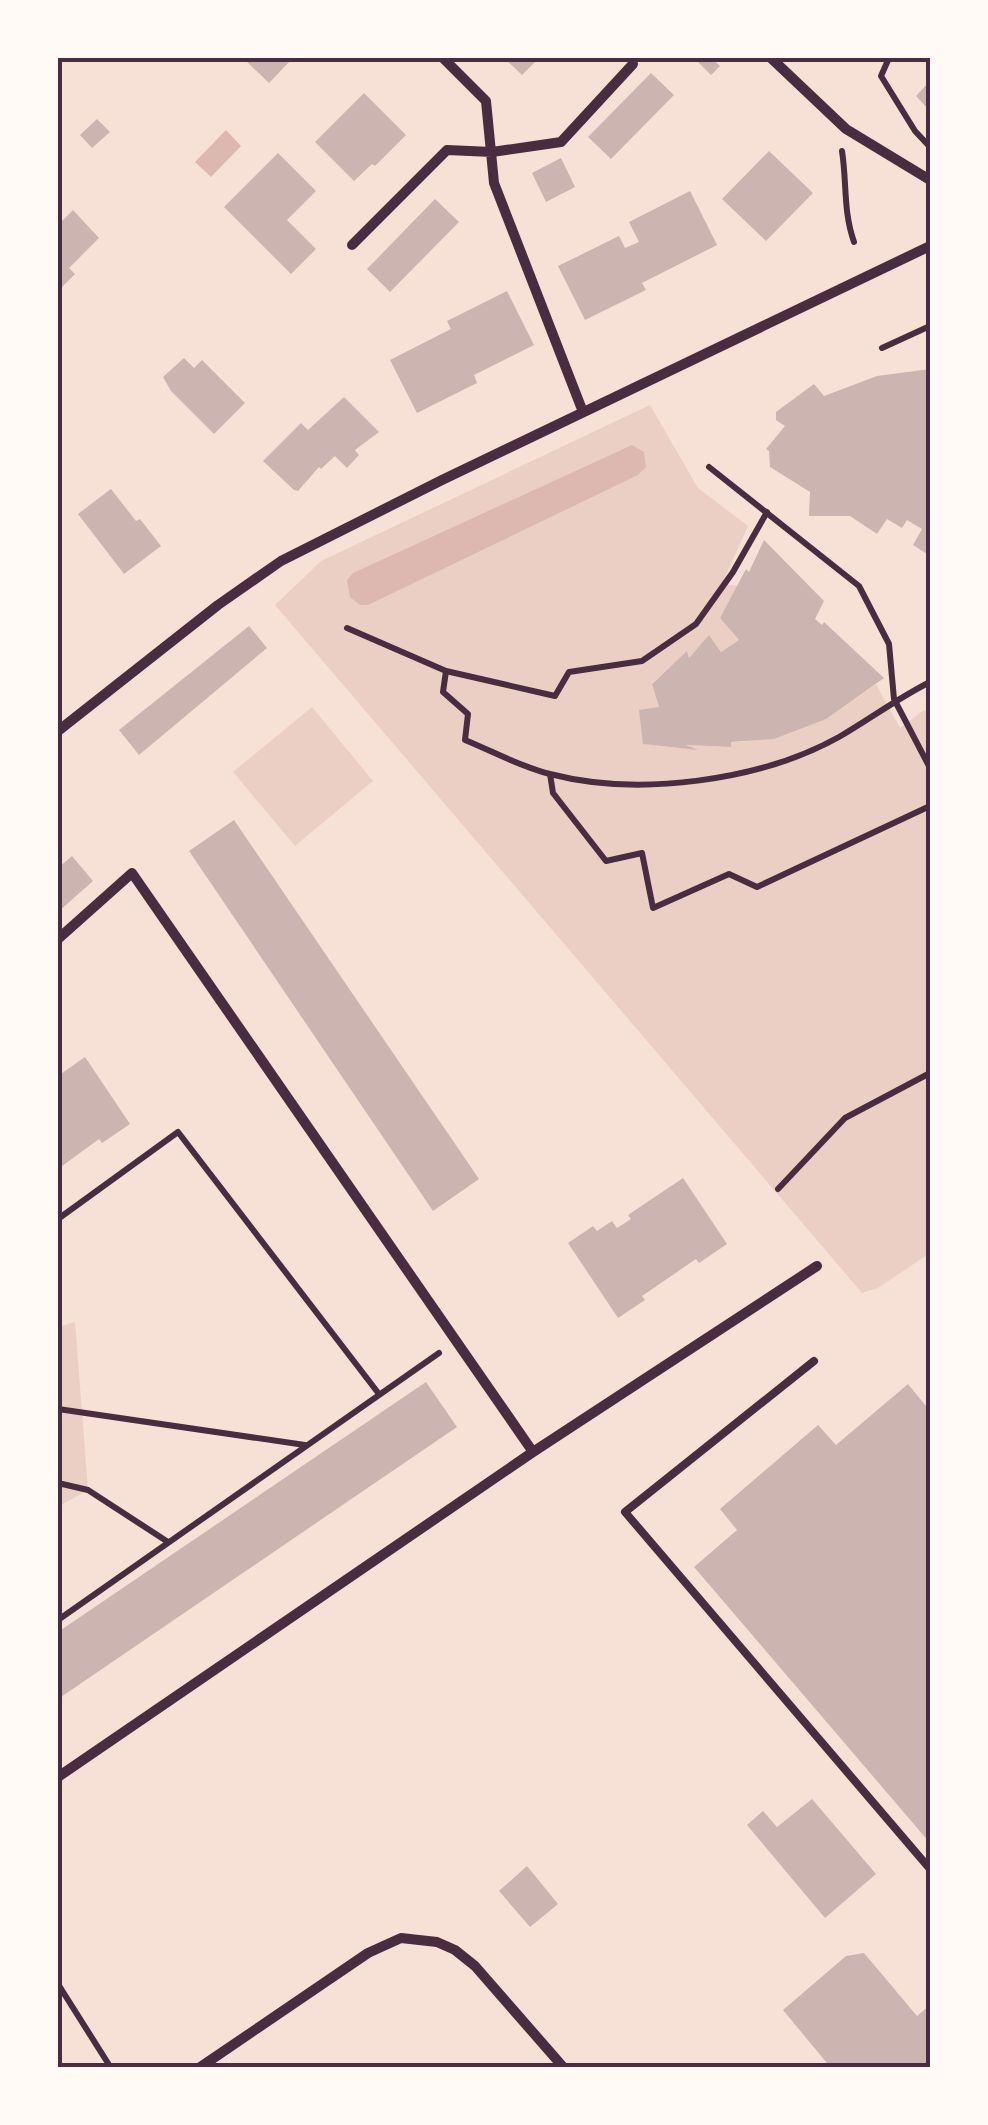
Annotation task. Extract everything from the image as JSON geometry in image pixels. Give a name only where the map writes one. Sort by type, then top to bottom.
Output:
[{"type":"street","points":[[443,58],[486,100],[494,184],[583,412]]},
{"type":"street","points":[[771,58],[838,122],[930,180]]},
{"type":"street","points":[[352,245],[447,150],[492,152],[561,142],[633,64]]},
{"type":"street","points":[[58,731],[218,605],[281,562],[930,246]]},
{"type":"street","points":[[58,938],[132,873],[533,1452]]},
{"type":"street","points":[[58,1777],[533,1452],[817,1266]]},
{"type":"street","points":[[199,2068],[368,1954],[401,1938],[437,1942],[455,1950],[474,1966],[564,2068]]},
{"type":"lane","points":[[814,1361],[625,1512],[930,1868]]},
{"type":"path","points":[[888,58],[881,76],[915,132],[930,147]]},
{"type":"path","points":[[838,122],[846,174],[844,205],[854,242]]},
{"type":"path","points":[[882,348],[930,326]]},
{"type":"path","points":[[709,467],[859,586],[889,644],[894,700],[930,768]]},
{"type":"path","points":[[347,628],[446,671],[555,696],[569,672],[642,661],[696,624],[734,572],[767,512]]},
{"type":"path","points":[[446,671],[443,692],[468,714],[465,740],[550,774],[604,782],[666,784],[770,768],[839,737],[894,700],[930,682]]},
{"type":"path","points":[[550,774],[553,794],[606,861],[642,853],[653,908],[730,874],[758,887],[930,806]]},
{"type":"path","points":[[778,1189],[844,1118],[930,1073]]},
{"type":"path","points":[[58,1219],[178,1132],[379,1394]]},
{"type":"path","points":[[58,1620],[456,1341]]},
{"type":"path","points":[[58,1408],[306,1446]]},
{"type":"path","points":[[58,1483],[88,1490],[168,1542]]},
{"type":"path","points":[[58,1984],[110,2068]]},
{"type":"shaded area","points":[[226,130],[241,146],[211,177],[195,162]]},
{"type":"shaded area","points":[[650,405],[698,488],[748,526],[722,584],[738,586],[720,618],[739,640],[721,652],[710,636],[689,658],[687,652],[652,683],[659,707],[651,709],[644,744],[690,749],[689,745],[731,747],[729,742],[770,738],[825,717],[876,684],[900,728],[924,710],[930,712],[930,1253],[878,1288],[862,1293],[275,605],[321,561]]},
{"type":"shaded area","points":[[632,445],[644,452],[646,467],[638,475],[368,605],[360,605],[350,597],[347,580],[353,573]]},
{"type":"shaded area","points":[[312,707],[373,781],[295,846],[233,772]]},
{"type":"shaded area","points":[[75,1322],[88,1490],[58,1507],[58,1327]]},
{"type":"building","points":[[243,58],[293,58],[269,83]]},
{"type":"building","points":[[504,58],[539,58],[522,75]]},
{"type":"building","points":[[711,58],[720,66],[711,75],[696,60]]},
{"type":"building","points":[[651,73],[674,95],[611,159],[588,137]]},
{"type":"building","points":[[930,81],[930,111],[916,96]]},
{"type":"building","points":[[364,93],[406,135],[354,181],[315,142]]},
{"type":"building","points":[[97,119],[110,132],[92,148],[80,135]]},
{"type":"building","points":[[769,151],[813,193],[766,241],[722,199]]},
{"type":"building","points":[[278,153],[316,191],[287,220],[316,249],[291,274],[224,207]]},
{"type":"building","points":[[561,158],[575,187],[546,202],[532,173]]},
{"type":"building","points":[[690,191],[717,245],[642,283],[646,290],[585,320],[558,266],[619,236],[625,248],[639,242],[629,222]]},
{"type":"building","points":[[435,199],[459,222],[390,292],[367,269]]},
{"type":"building","points":[[73,210],[99,238],[69,268],[75,274],[60,289],[58,225]]},
{"type":"building","points":[[507,291],[534,345],[474,375],[477,383],[417,413],[390,360],[451,329],[447,321]]},
{"type":"building","points":[[184,358],[194,368],[202,360],[245,403],[214,434],[171,391],[163,377]]},
{"type":"building","points":[[930,369],[930,556],[913,545],[922,529],[907,520],[902,528],[887,519],[877,534],[850,516],[809,516],[810,492],[770,467],[766,449],[785,426],[776,420],[776,412],[814,384],[824,396],[877,376]]},
{"type":"building","points":[[344,397],[379,432],[355,450],[359,455],[347,468],[335,456],[319,467],[298,491],[294,490],[263,461],[301,423],[308,430]]},
{"type":"building","points":[[111,489],[161,546],[124,574],[78,514]]},
{"type":"building","points":[[764,540],[824,601],[815,619],[822,625],[824,622],[884,678],[826,719],[774,739],[731,742],[731,747],[686,745],[698,750],[643,744],[639,710],[659,707],[652,684],[687,651],[689,658],[709,635],[721,652],[739,640],[720,618]]},
{"type":"building","points":[[249,626],[267,648],[139,755],[119,730]]},
{"type":"building","points":[[234,820],[479,1179],[433,1211],[189,851]]},
{"type":"building","points":[[72,856],[93,881],[58,912],[58,868]]},
{"type":"building","points":[[85,1057],[130,1124],[102,1143],[99,1139],[58,1169],[58,1076]]},
{"type":"building","points":[[683,1178],[727,1244],[699,1263],[696,1259],[642,1296],[645,1300],[618,1318],[568,1243],[593,1226],[597,1231],[612,1221],[617,1228],[631,1219],[628,1215]]},
{"type":"building","points":[[426,1382],[457,1427],[58,1699],[58,1632]]},
{"type":"building","points":[[908,1384],[930,1411],[930,1843],[694,1567],[737,1530],[720,1509],[818,1425],[836,1445]]},
{"type":"building","points":[[812,1799],[876,1874],[825,1918],[747,1825],[763,1811],[777,1827]]},
{"type":"building","points":[[527,1866],[558,1904],[530,1927],[499,1891]]},
{"type":"building","points":[[864,1953],[917,2016],[930,2005],[930,2068],[831,2068],[783,2010],[846,1956]]}]
